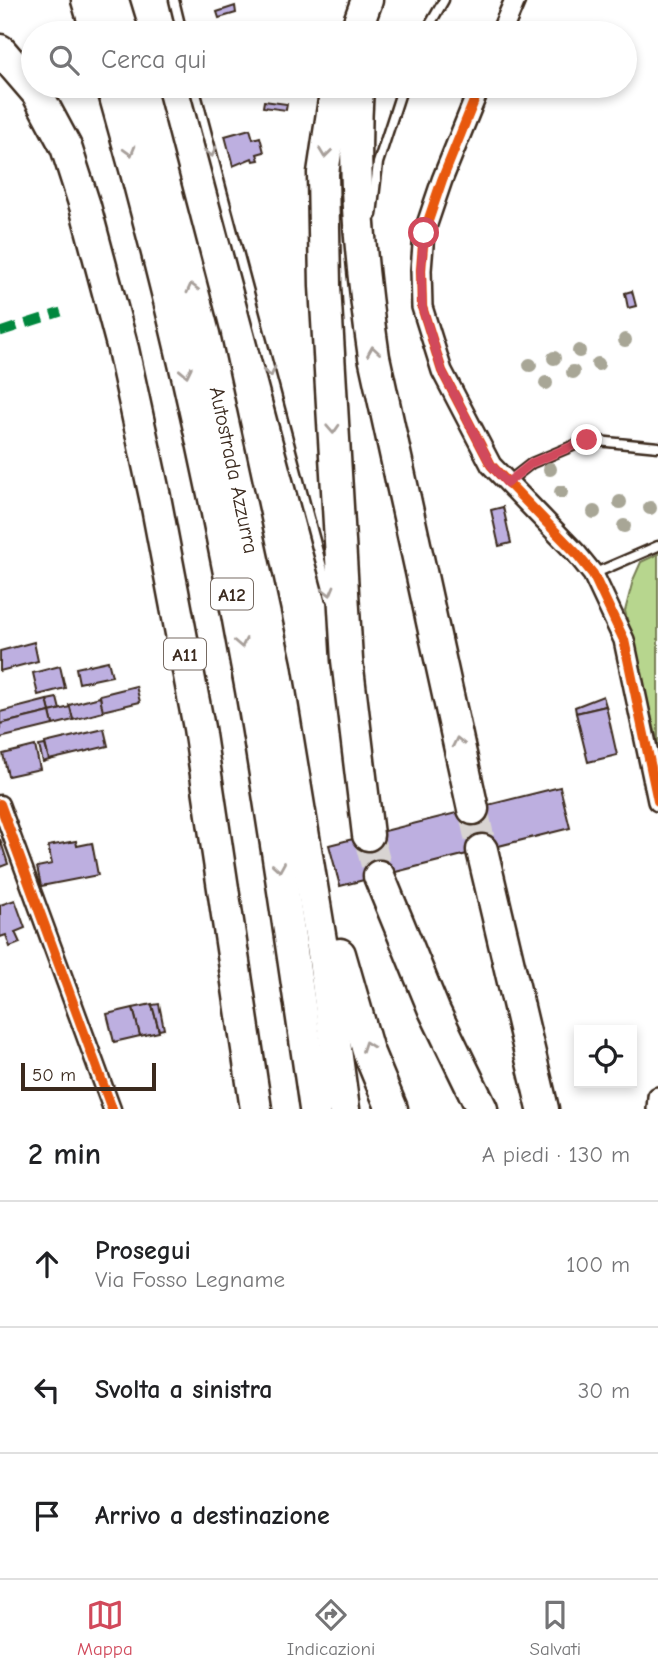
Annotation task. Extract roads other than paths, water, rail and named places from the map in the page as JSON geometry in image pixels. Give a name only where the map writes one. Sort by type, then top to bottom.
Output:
[{"type":"highway","points":[[87,0],[93,21]]},
{"type":"highway","points":[[113,0],[119,21]]},
{"type":"highway","name":"A11","points":[[0,50],[21,74]]},
{"type":"highway","name":"A11","points":[[40,98],[66,147],[85,205],[123,349],[155,497],[196,715],[256,1109]]},
{"type":"highway","name":"Autostrada Azzurra","points":[[115,98],[180,342],[221,534],[253,702],[315,1109]]},
{"type":"highway","name":"Autostrada Azzurra","points":[[142,98],[204,334],[276,666],[323,953],[344,1109]]},
{"type":"highway","points":[[334,98],[323,173],[325,286],[347,660],[368,835]]},
{"type":"highway","points":[[358,98],[356,166],[374,357],[473,809]]},
{"type":"highway","points":[[276,666],[344,973],[368,1051],[392,1109]]},
{"type":"highway","points":[[482,850],[543,1109]]},
{"type":"highway","points":[[379,876],[433,1010],[482,1109]]},
{"type":"street","points":[[506,21],[515,0]]},
{"type":"street","points":[[475,98],[424,233],[422,307],[442,371],[491,465],[576,553],[593,575],[624,640],[658,800]]},
{"type":"street","points":[[0,804],[112,1109]]},
{"type":"street","points":[[656,1109],[658,1097]]},
{"type":"lane","points":[[174,0],[179,21]]},
{"type":"lane","points":[[432,21],[444,0]]},
{"type":"lane","points":[[197,98],[347,660]]},
{"type":"lane","points":[[365,280],[378,163],[399,98]]},
{"type":"lane","points":[[507,483],[532,463],[587,440],[658,446]]},
{"type":"lane","points":[[593,575],[658,546]]},
{"type":"tunnel","points":[[473,809],[482,850]]},
{"type":"tunnel","points":[[368,835],[379,876]]}]
